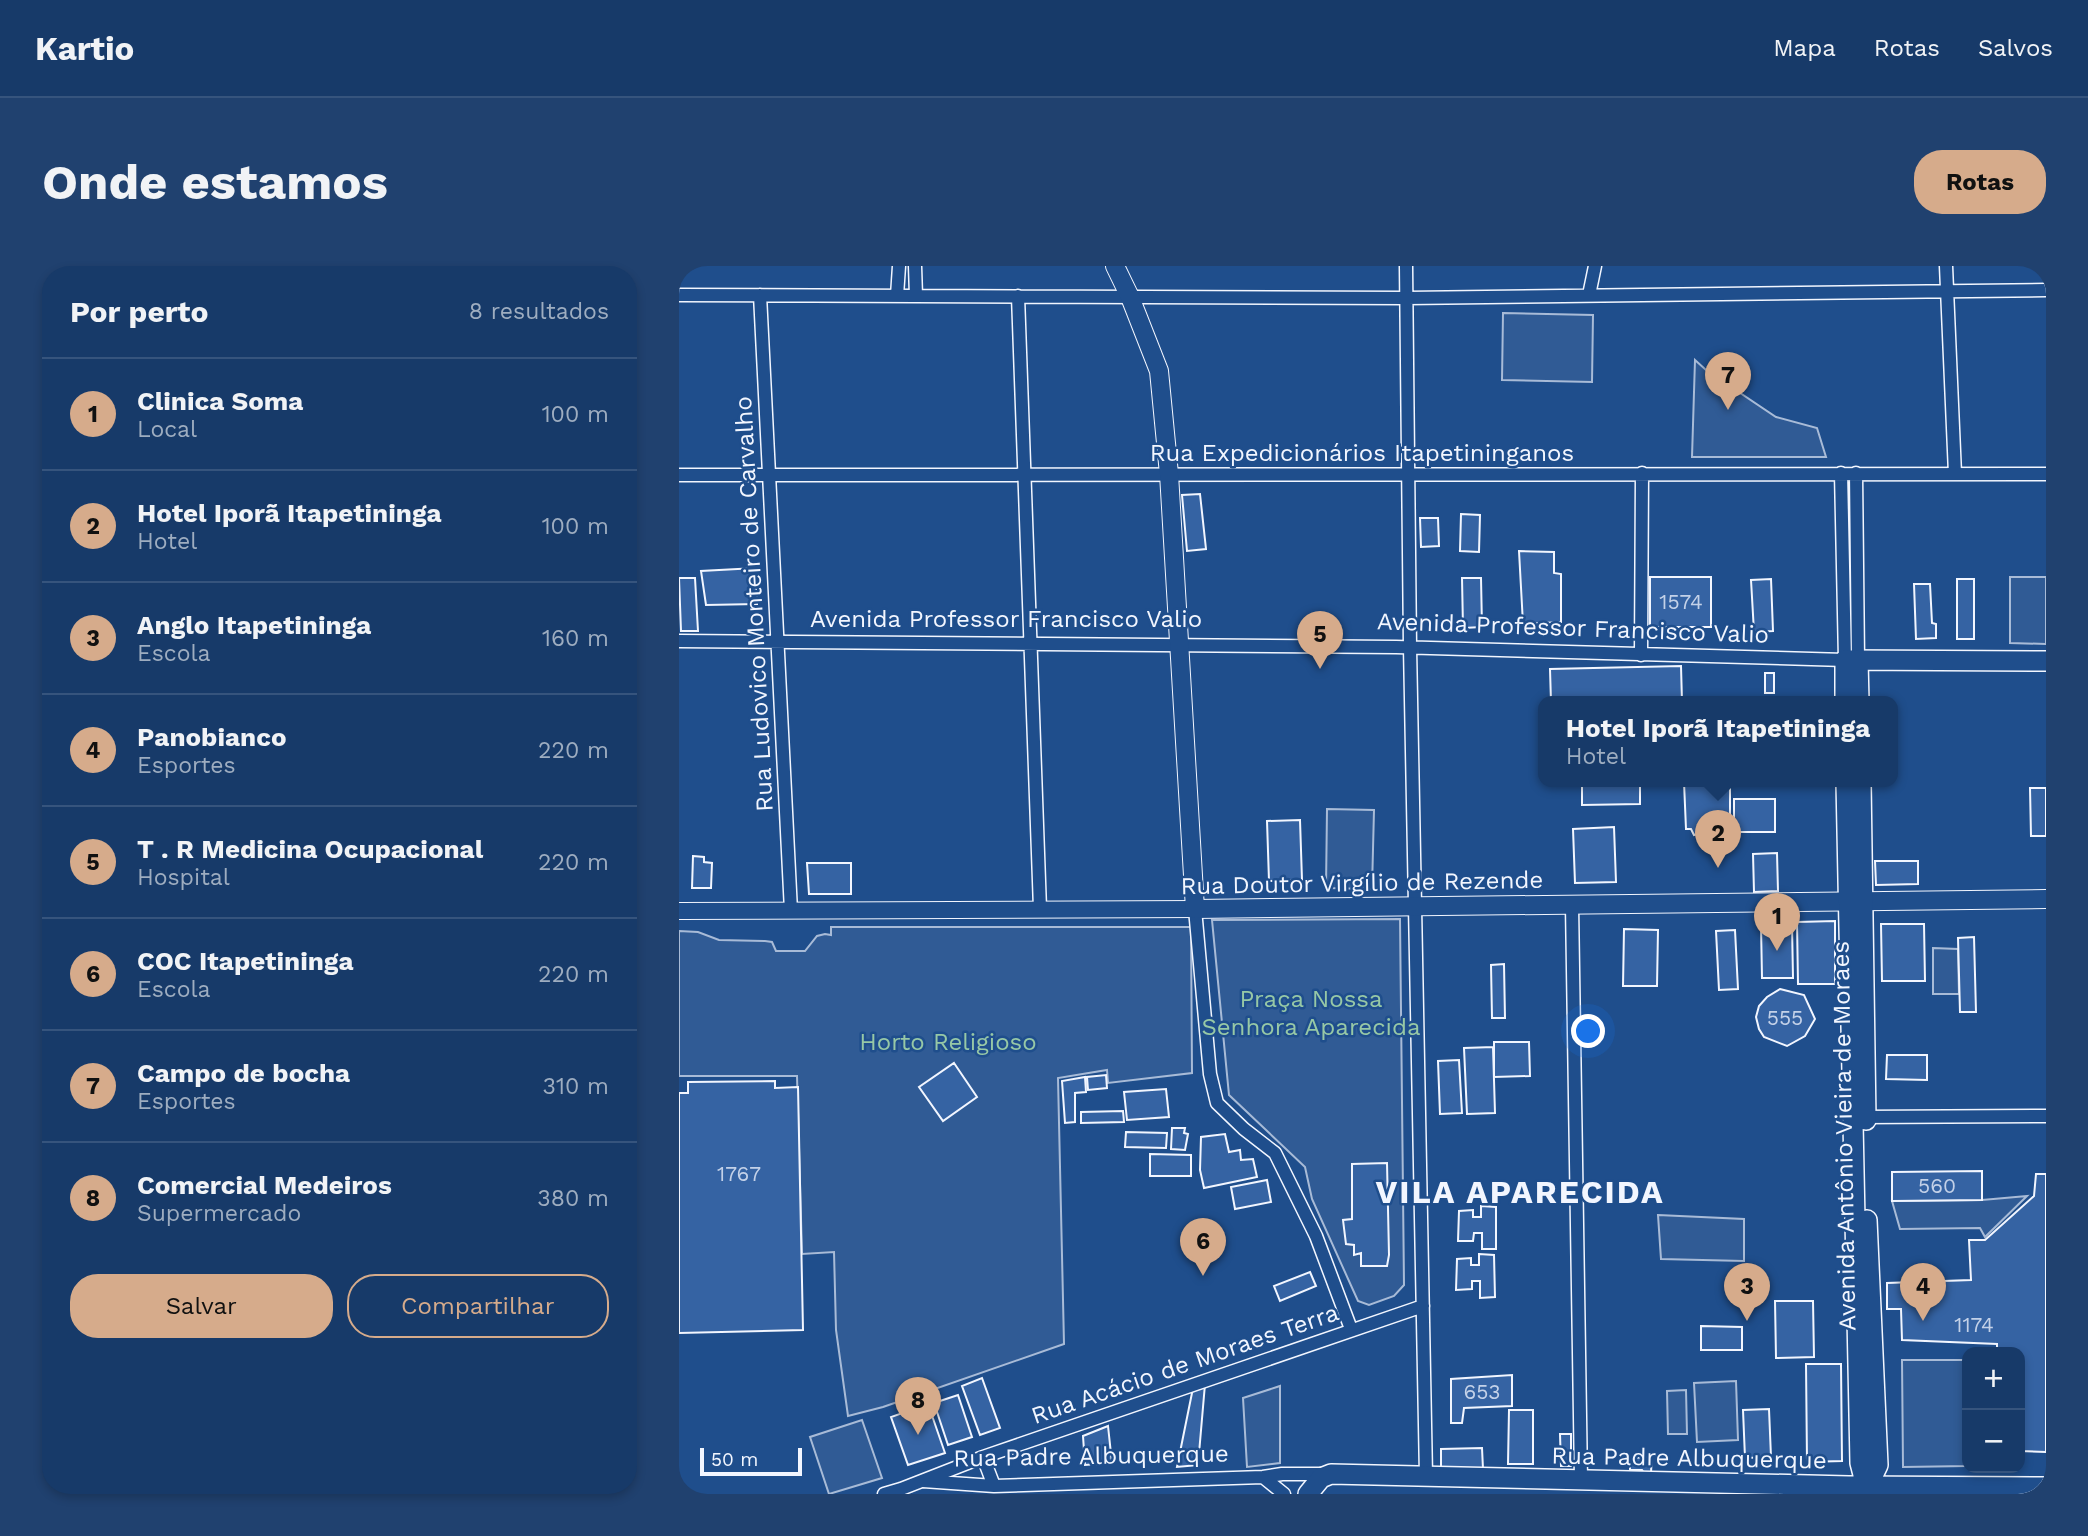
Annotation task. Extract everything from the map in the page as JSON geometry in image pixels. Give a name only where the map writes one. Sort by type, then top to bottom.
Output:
[{"type":"main road","points":[[1115,266],[1159,372],[1169,474],[1195,909]]},
{"type":"main road","points":[[1846,696],[1852,660]]},
{"type":"main road","points":[[1852,660],[1858,696]]},
{"type":"main road","name":"Avenida Professor Francisco Valio","points":[[1852,660],[2046,661]]},
{"type":"main road","name":"Avenida Antônio Vieira de Moraes","points":[[1847,787],[1854,811],[1864,1298],[1878,1465],[1868,1490]]},
{"type":"main road","name":"Avenida Antônio Vieira de Moraes","points":[[1854,811],[1860,787]]},
{"type":"main road","name":"Rua Doutor Virgílio de Rezende","points":[[1195,909],[2046,899]]},
{"type":"main road","points":[[1308,1494],[1321,1478],[1331,1474]]},
{"type":"main road","name":"Rua Padre Albuquerque","points":[[1331,1474],[1868,1490],[2046,1487]]},
{"type":"street","points":[[897,296],[899,266]]},
{"type":"street","points":[[915,266],[916,296]]},
{"type":"street","points":[[1406,266],[1410,647],[1426,1476]]},
{"type":"street","points":[[1589,295],[1595,266]]},
{"type":"street","points":[[1947,266],[1955,474]]},
{"type":"street","points":[[679,295],[1407,298],[2046,290]]},
{"type":"street","name":"Rua Ludovico Monteiro de Carvalho","points":[[760,295],[791,911]]},
{"type":"street","points":[[1018,296],[1041,909]]},
{"type":"street","points":[[1641,655],[1642,473]]},
{"type":"street","points":[[1840,473],[1852,660]]},
{"type":"street","points":[[1852,660],[1856,473]]},
{"type":"street","name":"Rua Expedicionários Itapetininganos","points":[[679,475],[2046,474]]},
{"type":"street","name":"Avenida Professor Francisco Valio","points":[[679,641],[1410,647],[1852,660]]},
{"type":"street","points":[[1572,905],[1581,1480]]},
{"type":"street","points":[[1195,909],[1210,1074],[1217,1102],[1244,1129],[1275,1153],[1316,1236],[1351,1329]]},
{"type":"street","name":"Rua Doutor Virgílio de Rezende","points":[[679,911],[1195,909]]},
{"type":"street","points":[[1859,1117],[2046,1116]]},
{"type":"street","name":"Rua Acácio de Moraes Terra","points":[[884,1494],[983,1457],[1423,1306]]},
{"type":"street","points":[[983,1457],[991,1490]]},
{"type":"street","name":"Rua Padre Albuquerque","points":[[919,1481],[991,1490],[1282,1474],[1331,1474]]},
{"type":"street","name":"Rua Padre Albuquerque","points":[[1263,1477],[1284,1494]]},
{"type":"shaded area","points":[[1503,313],[1593,315],[1592,382],[1502,380]]},
{"type":"shaded area","points":[[1695,360],[1776,417],[1817,428],[1826,457],[1692,457]]},
{"type":"shaded area","points":[[2010,577],[2046,577],[2046,644],[2010,643]]},
{"type":"shaded area","points":[[1327,809],[1374,810],[1372,889],[1326,888]]},
{"type":"shaded area","name":"Praça Nossa Senhora Aparecida","points":[[1400,919],[1404,1285],[1394,1296],[1369,1305],[1358,1301],[1312,1199],[1305,1167],[1229,1095],[1212,920]]},
{"type":"shaded area","name":"Horto Religioso","points":[[831,927],[1191,927],[1192,1073],[1108,1083],[1107,1070],[1058,1078],[1064,1344],[883,1407],[848,1416],[836,1330],[834,1252],[802,1254],[797,1076],[679,1076],[679,931],[698,932],[719,940],[772,942],[776,951],[805,951],[817,936],[831,935]]},
{"type":"shaded area","points":[[1933,948],[1958,949],[1959,994],[1933,994]]},
{"type":"shaded area","points":[[2027,1196],[1985,1237],[1980,1228],[1900,1229],[1892,1201],[1982,1200]]},
{"type":"shaded area","points":[[1658,1215],[1744,1219],[1744,1261],[1661,1259]]},
{"type":"shaded area","points":[[1902,1360],[1962,1360],[1962,1466],[1903,1467]]},
{"type":"shaded area","points":[[1736,1381],[1738,1440],[1697,1442],[1694,1383]]},
{"type":"shaded area","points":[[1280,1386],[1280,1463],[1247,1467],[1243,1398]]},
{"type":"shaded area","points":[[1686,1390],[1687,1434],[1668,1434],[1667,1391]]},
{"type":"shaded area","points":[[862,1420],[882,1478],[829,1494],[810,1437]]},
{"type":"building","points":[[1200,494],[1206,549],[1187,551],[1182,495]]},
{"type":"building","points":[[1461,514],[1480,515],[1479,552],[1460,551]]},
{"type":"building","points":[[1420,518],[1438,518],[1439,546],[1421,547]]},
{"type":"building","points":[[1519,551],[1554,552],[1554,573],[1561,574],[1561,622],[1523,624]]},
{"type":"building","points":[[756,568],[757,604],[706,605],[701,571]]},
{"type":"building","points":[[1650,577],[1711,577],[1711,627],[1650,627]]},
{"type":"building","points":[[679,578],[695,578],[698,631],[681,631]]},
{"type":"building","points":[[1462,578],[1481,578],[1482,627],[1463,628]]},
{"type":"building","points":[[1771,579],[1773,631],[1754,632],[1751,580]]},
{"type":"building","points":[[1957,579],[1974,579],[1974,639],[1957,639]]},
{"type":"building","points":[[1914,584],[1930,584],[1932,623],[1936,624],[1936,638],[1916,639]]},
{"type":"building","points":[[1681,666],[1682,696],[1551,696],[1550,669]]},
{"type":"building","points":[[1765,673],[1774,673],[1774,693],[1765,693]]},
{"type":"building","points":[[1582,787],[1640,787],[1640,804],[1582,805]]},
{"type":"building","points":[[1684,787],[1730,787],[1730,826],[1722,828],[1721,823],[1713,824],[1712,831],[1694,835],[1691,829],[1686,829]]},
{"type":"building","points":[[2030,788],[2046,788],[2046,836],[2031,836]]},
{"type":"building","points":[[1734,799],[1775,799],[1775,832],[1734,832]]},
{"type":"building","points":[[1300,820],[1302,880],[1269,881],[1267,821]]},
{"type":"building","points":[[1614,827],[1616,882],[1575,883],[1573,829]]},
{"type":"building","points":[[1777,853],[1778,891],[1754,892],[1753,854]]},
{"type":"building","points":[[693,856],[704,857],[704,862],[712,863],[711,888],[692,888]]},
{"type":"building","points":[[1875,861],[1918,861],[1918,884],[1876,885]]},
{"type":"building","points":[[807,863],[851,863],[851,894],[809,894]]},
{"type":"building","points":[[1835,921],[1835,984],[1798,984],[1797,922]]},
{"type":"building","points":[[1881,924],[1924,924],[1925,981],[1882,981]]},
{"type":"building","points":[[1761,925],[1792,925],[1793,978],[1762,978]]},
{"type":"building","points":[[1624,929],[1658,930],[1657,986],[1623,986]]},
{"type":"building","points":[[1735,930],[1738,989],[1719,990],[1716,931]]},
{"type":"building","points":[[1974,937],[1976,1012],[1960,1012],[1958,938]]},
{"type":"building","points":[[1504,964],[1505,1018],[1492,1018],[1491,965]]},
{"type":"building","points":[[1780,989],[1804,995],[1815,1019],[1805,1036],[1787,1046],[1764,1037],[1756,1017],[1759,1006]]},
{"type":"building","points":[[1494,1042],[1529,1042],[1530,1076],[1494,1077]]},
{"type":"building","points":[[1493,1047],[1495,1113],[1467,1114],[1464,1048]]},
{"type":"building","points":[[1887,1055],[1927,1055],[1927,1080],[1886,1079]]},
{"type":"building","points":[[1459,1060],[1462,1113],[1440,1114],[1438,1061]]},
{"type":"building","points":[[954,1063],[977,1097],[943,1121],[919,1087]]},
{"type":"building","points":[[1106,1075],[1107,1088],[1088,1090],[1087,1077]]},
{"type":"building","points":[[1085,1077],[1086,1092],[1075,1093],[1075,1122],[1065,1123],[1062,1081]]},
{"type":"building","points":[[775,1081],[775,1088],[798,1087],[803,1330],[679,1333],[679,1093],[688,1093],[688,1082]]},
{"type":"building","points":[[1166,1089],[1169,1117],[1127,1120],[1124,1092]]},
{"type":"building","points":[[1123,1111],[1124,1122],[1081,1123],[1081,1112]]},
{"type":"building","points":[[1172,1128],[1185,1128],[1184,1133],[1188,1134],[1185,1150],[1171,1149]]},
{"type":"building","points":[[1126,1132],[1167,1133],[1166,1148],[1125,1147]]},
{"type":"building","points":[[1225,1134],[1229,1152],[1240,1150],[1241,1160],[1253,1159],[1257,1177],[1204,1188],[1200,1170],[1201,1137]]},
{"type":"building","points":[[1150,1154],[1191,1155],[1191,1176],[1150,1176]]},
{"type":"building","points":[[1387,1163],[1387,1266],[1361,1266],[1361,1253],[1354,1255],[1354,1245],[1346,1244],[1343,1220],[1352,1219],[1352,1164]]},
{"type":"building","points":[[1982,1171],[1982,1200],[1892,1201],[1892,1172]]},
{"type":"building","points":[[2036,1174],[2046,1174],[2046,1452],[2025,1451],[2025,1347],[1902,1340],[1901,1309],[1887,1309],[1887,1283],[1971,1280],[1969,1240],[1985,1240],[2034,1196]]},
{"type":"building","points":[[1267,1180],[1271,1202],[1235,1209],[1231,1187]]},
{"type":"building","points":[[1481,1206],[1496,1207],[1496,1249],[1482,1249],[1482,1233],[1474,1233],[1473,1241],[1458,1241],[1459,1211],[1473,1210],[1473,1217],[1481,1217]]},
{"type":"building","points":[[1479,1254],[1494,1255],[1495,1297],[1480,1298],[1480,1281],[1472,1281],[1472,1289],[1456,1290],[1457,1259],[1471,1258],[1471,1265],[1479,1265]]},
{"type":"building","points":[[1310,1272],[1316,1286],[1280,1301],[1274,1286]]},
{"type":"building","points":[[1775,1301],[1813,1301],[1814,1357],[1776,1358]]},
{"type":"building","points":[[1701,1326],[1742,1327],[1742,1350],[1701,1350]]},
{"type":"building","points":[[1806,1364],[1841,1364],[1842,1461],[1807,1462]]},
{"type":"building","points":[[1512,1375],[1512,1406],[1464,1408],[1462,1423],[1451,1423],[1451,1379]]},
{"type":"building","points":[[982,1378],[1000,1428],[980,1435],[962,1386]]},
{"type":"building","points":[[1205,1384],[1198,1465],[1177,1467],[1193,1388]]},
{"type":"building","points":[[958,1395],[972,1437],[948,1445],[934,1403]]},
{"type":"building","points":[[928,1404],[945,1453],[908,1465],[891,1417]]},
{"type":"building","points":[[1769,1409],[1771,1457],[1745,1458],[1743,1410]]},
{"type":"building","points":[[1509,1410],[1533,1410],[1533,1464],[1508,1464]]},
{"type":"building","points":[[1108,1426],[1112,1463],[1085,1465],[1083,1436]]},
{"type":"building","points":[[1560,1434],[1571,1434],[1571,1466],[1561,1466]]},
{"type":"building","points":[[1482,1448],[1483,1469],[1441,1470],[1441,1449]]},
{"type":"building","points":[[1652,1457],[1651,1472],[1630,1470],[1630,1458]]},
{"type":"place","name":"Campo de bocha","points":[[1728,410]]},
{"type":"place","name":"T . R Medicina Ocupacional","points":[[1320,669]]},
{"type":"place","name":"Hotel Iporã Itapetininga","points":[[1718,868]]},
{"type":"place","name":"Clinica Soma","points":[[1777,951]]},
{"type":"place","name":"COC Itapetininga","points":[[1203,1276]]},
{"type":"place","name":"Anglo Itapetininga","points":[[1747,1321]]},
{"type":"place","name":"Panobianco","points":[[1923,1321]]},
{"type":"place","name":"Comercial Medeiros","points":[[918,1435]]},
{"type":"district","name":"VILA APARECIDA","points":[[1520,1192]]}]
